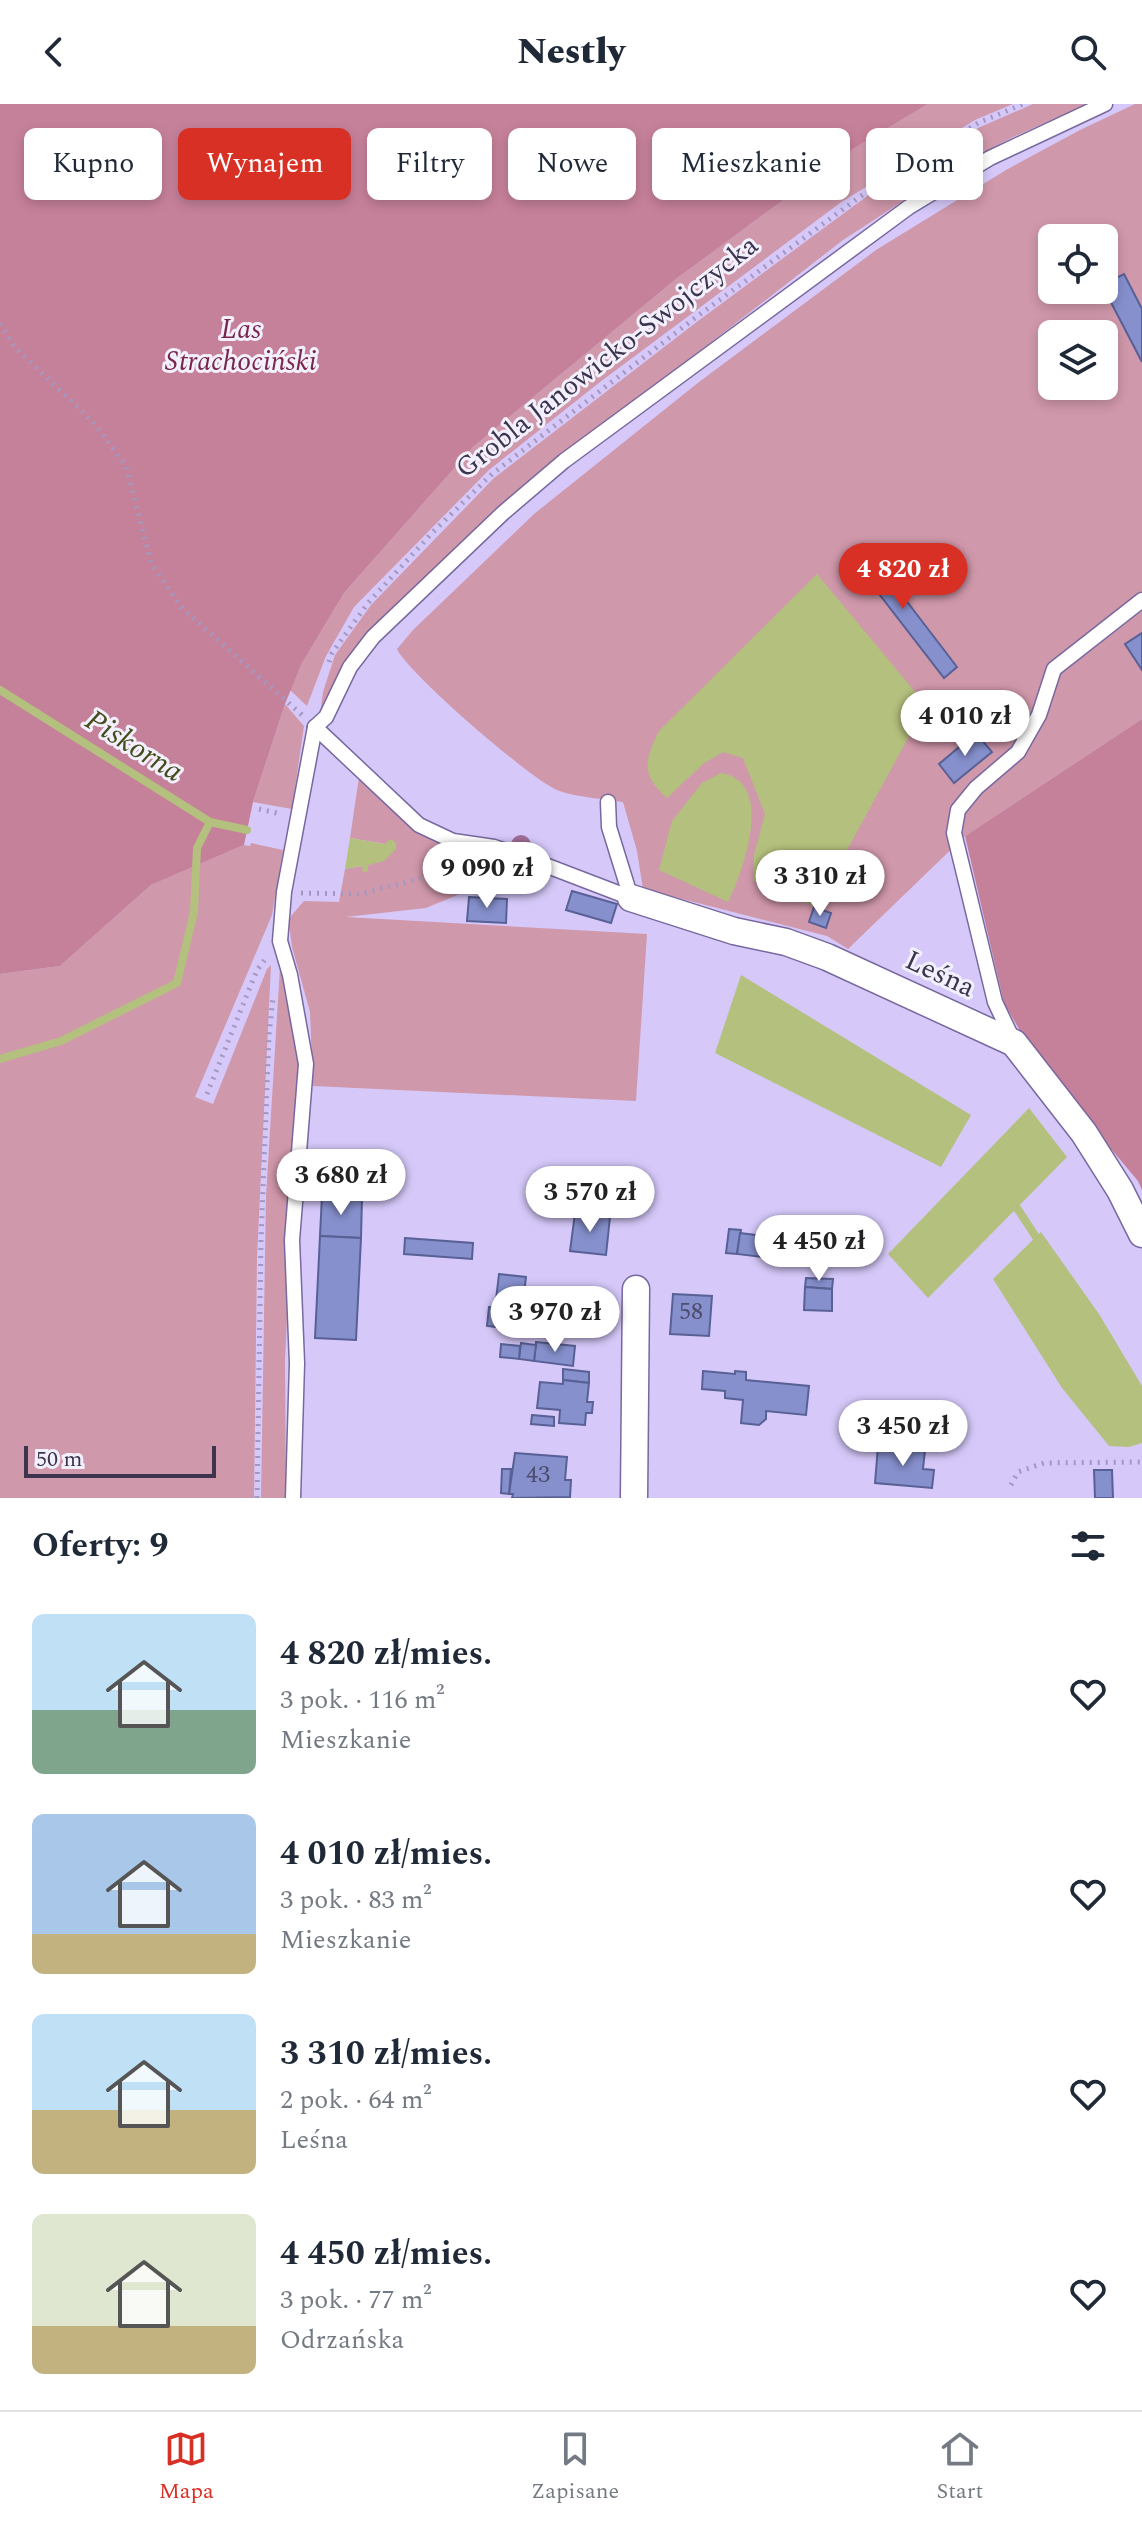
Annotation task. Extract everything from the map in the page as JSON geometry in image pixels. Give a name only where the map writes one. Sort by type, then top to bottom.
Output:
[{"type":"street","name":"Leśna","points":[[631,898],[734,931],[786,942],[827,957],[1014,1043],[1084,1133],[1120,1190],[1142,1234]]},
{"type":"street","points":[[634,1498],[636,1289]]},
{"type":"lane","points":[[293,1498],[297,1363],[292,1240],[306,1064],[290,975],[280,941],[284,892],[315,727],[326,717],[350,667],[373,637],[503,513],[564,461],[909,207],[990,158],[1105,104]]},
{"type":"lane","points":[[1014,1043],[995,1002],[957,846],[954,833],[958,810],[976,788],[1018,752],[1039,715],[1054,669],[1142,600]]},
{"type":"lane","name":"Leśna","points":[[315,727],[419,825],[453,841],[524,857],[631,898]]},
{"type":"lane","points":[[608,802],[609,827],[631,898]]},
{"type":"path","name":"Grobla Janowicko-Swojczycka","points":[[327,665],[332,653],[368,603],[492,474],[695,318],[872,188],[978,123],[1023,104]]},
{"type":"path","points":[[0,324],[15,347],[93,422],[126,466],[151,563],[181,607],[315,727]]},
{"type":"path","points":[[284,892],[361,894],[422,878],[467,858]]},
{"type":"path","points":[[207,1094],[257,970]]},
{"type":"path","points":[[257,1498],[261,1225],[269,1035],[275,988]]},
{"type":"path","points":[[1011,1485],[1018,1472],[1044,1463],[1142,1462]]},
{"type":"shaded area","points":[[928,104],[1013,104],[962,128],[888,128]]},
{"type":"shaded area","points":[[1033,104],[1088,104],[983,153],[983,128],[980,127]]},
{"type":"shaded area","points":[[1135,104],[1142,104],[1142,719],[965,836],[848,949],[827,936],[643,889],[637,851],[623,802],[572,794],[543,782],[445,701],[397,649],[534,514],[699,382],[876,250],[957,200],[983,200],[983,184],[1080,130]]},
{"type":"shaded area","points":[[866,141],[866,187],[850,197],[850,151]]},
{"type":"shaded area","points":[[866,197],[866,200],[905,200],[843,240],[503,504],[339,675],[320,714],[323,692],[335,655],[371,605],[494,478]]},
{"type":"shaded area","points":[[784,200],[845,200],[600,382],[489,470],[354,607],[326,656],[307,706],[290,690],[301,665],[344,593],[473,447],[676,279]]},
{"type":"shaded area","points":[[817,574],[926,705],[816,907],[753,881],[754,855],[765,814],[743,758],[723,752],[703,764],[667,798],[652,781],[648,759],[659,731]]},
{"type":"shaded area","points":[[285,704],[304,726],[292,809],[253,802]]},
{"type":"shaded area","points":[[721,773],[738,780],[747,793],[751,810],[747,850],[728,902],[659,870],[672,821],[702,783]]},
{"type":"shaded area","points":[[359,777],[413,830],[446,842],[471,845],[515,871],[426,908],[346,917],[647,934],[636,1101],[313,1086],[310,1012],[292,947],[289,923],[304,901],[339,902],[345,869],[368,865],[385,844],[350,838]]},
{"type":"shaded area","points":[[350,838],[385,844],[390,839],[396,842],[396,849],[384,861],[368,865],[368,871],[363,873],[362,866],[345,869]]},
{"type":"shaded area","points":[[251,843],[283,850],[272,915],[195,1097],[213,1104],[271,965],[257,1258],[254,1498],[0,1498],[0,974],[60,966],[151,885]]},
{"type":"shaded area","points":[[280,967],[285,979],[299,1068],[285,1360],[286,1498],[261,1498],[266,1196]]},
{"type":"shaded area","points":[[741,975],[971,1115],[941,1167],[715,1053]]},
{"type":"shaded area","points":[[1029,1108],[1067,1157],[928,1298],[888,1254]]},
{"type":"shaded area","points":[[1041,1232],[1099,1314],[1142,1386],[1142,1443],[1129,1447],[1109,1446],[1062,1388],[993,1279]]},
{"type":"green space","name":"Las Strachociński","points":[[0,104],[928,104],[888,128],[866,128],[866,141],[850,151],[850,128],[652,128],[652,200],[784,200],[676,279],[473,447],[344,593],[301,665],[285,704],[253,802],[244,845],[151,885],[60,966],[0,974]]},
{"type":"green space","points":[[1142,719],[1142,1190],[1138,1181],[1038,1062],[1004,1003],[965,836]]},
{"type":"building","points":[[1124,274],[1142,309],[1142,362],[1112,304],[1118,304],[1118,277]]},
{"type":"building","points":[[863,544],[957,667],[944,678],[849,555]]},
{"type":"building","points":[[1142,633],[1142,670],[1125,644]]},
{"type":"building","points":[[976,733],[992,752],[954,783],[939,764]]},
{"type":"building","points":[[572,891],[617,904],[611,923],[566,910]]},
{"type":"building","points":[[469,897],[507,899],[506,923],[467,921]]},
{"type":"building","points":[[814,907],[831,913],[826,928],[809,922]]},
{"type":"building","points":[[322,1195],[362,1197],[361,1238],[320,1236]]},
{"type":"building","points":[[575,1213],[610,1217],[606,1255],[570,1251]]},
{"type":"building","points":[[729,1229],[741,1230],[737,1254],[726,1253]]},
{"type":"building","points":[[740,1233],[764,1236],[762,1257],[737,1254]]},
{"type":"building","points":[[320,1236],[361,1238],[356,1340],[315,1338]]},
{"type":"building","points":[[405,1238],[473,1243],[472,1259],[404,1254]]},
{"type":"building","points":[[499,1274],[526,1277],[522,1311],[495,1308]]},
{"type":"building","points":[[806,1278],[833,1279],[832,1289],[805,1287]]},
{"type":"building","points":[[805,1287],[832,1289],[832,1311],[804,1310]]},
{"type":"building","points":[[673,1294],[712,1296],[709,1336],[670,1334]]},
{"type":"building","points":[[489,1307],[522,1311],[520,1330],[487,1326]]},
{"type":"building","points":[[536,1342],[575,1346],[573,1366],[534,1361]]},
{"type":"building","points":[[521,1343],[536,1345],[534,1361],[519,1359]]},
{"type":"building","points":[[501,1344],[520,1346],[519,1359],[500,1357]]},
{"type":"building","points":[[563,1369],[589,1372],[589,1383],[563,1380]]},
{"type":"building","points":[[703,1371],[746,1372],[746,1380],[809,1386],[806,1415],[766,1411],[766,1419],[759,1425],[741,1423],[743,1400],[725,1398],[725,1391],[702,1389]]},
{"type":"building","points":[[563,1380],[589,1383],[587,1402],[593,1402],[592,1413],[586,1413],[585,1425],[559,1423],[560,1410],[537,1408],[540,1382],[563,1384]]},
{"type":"building","points":[[532,1415],[554,1417],[554,1426],[531,1424]]},
{"type":"building","points":[[878,1446],[925,1450],[923,1469],[934,1470],[932,1488],[875,1483]]},
{"type":"building","points":[[515,1453],[567,1457],[565,1480],[571,1480],[570,1497],[512,1498],[513,1494],[509,1494]]},
{"type":"building","points":[[502,1469],[511,1469],[509,1494],[501,1493]]},
{"type":"building","points":[[1094,1470],[1112,1470],[1113,1498],[1095,1498]]},
{"type":"waterway","name":"Piskorna","points":[[0,690],[210,822],[247,830]]},
{"type":"waterway","points":[[0,1059],[61,1041],[177,983],[194,912],[197,848],[210,822]]},
{"type":"waterway","points":[[1017,1208],[1036,1237]]}]
